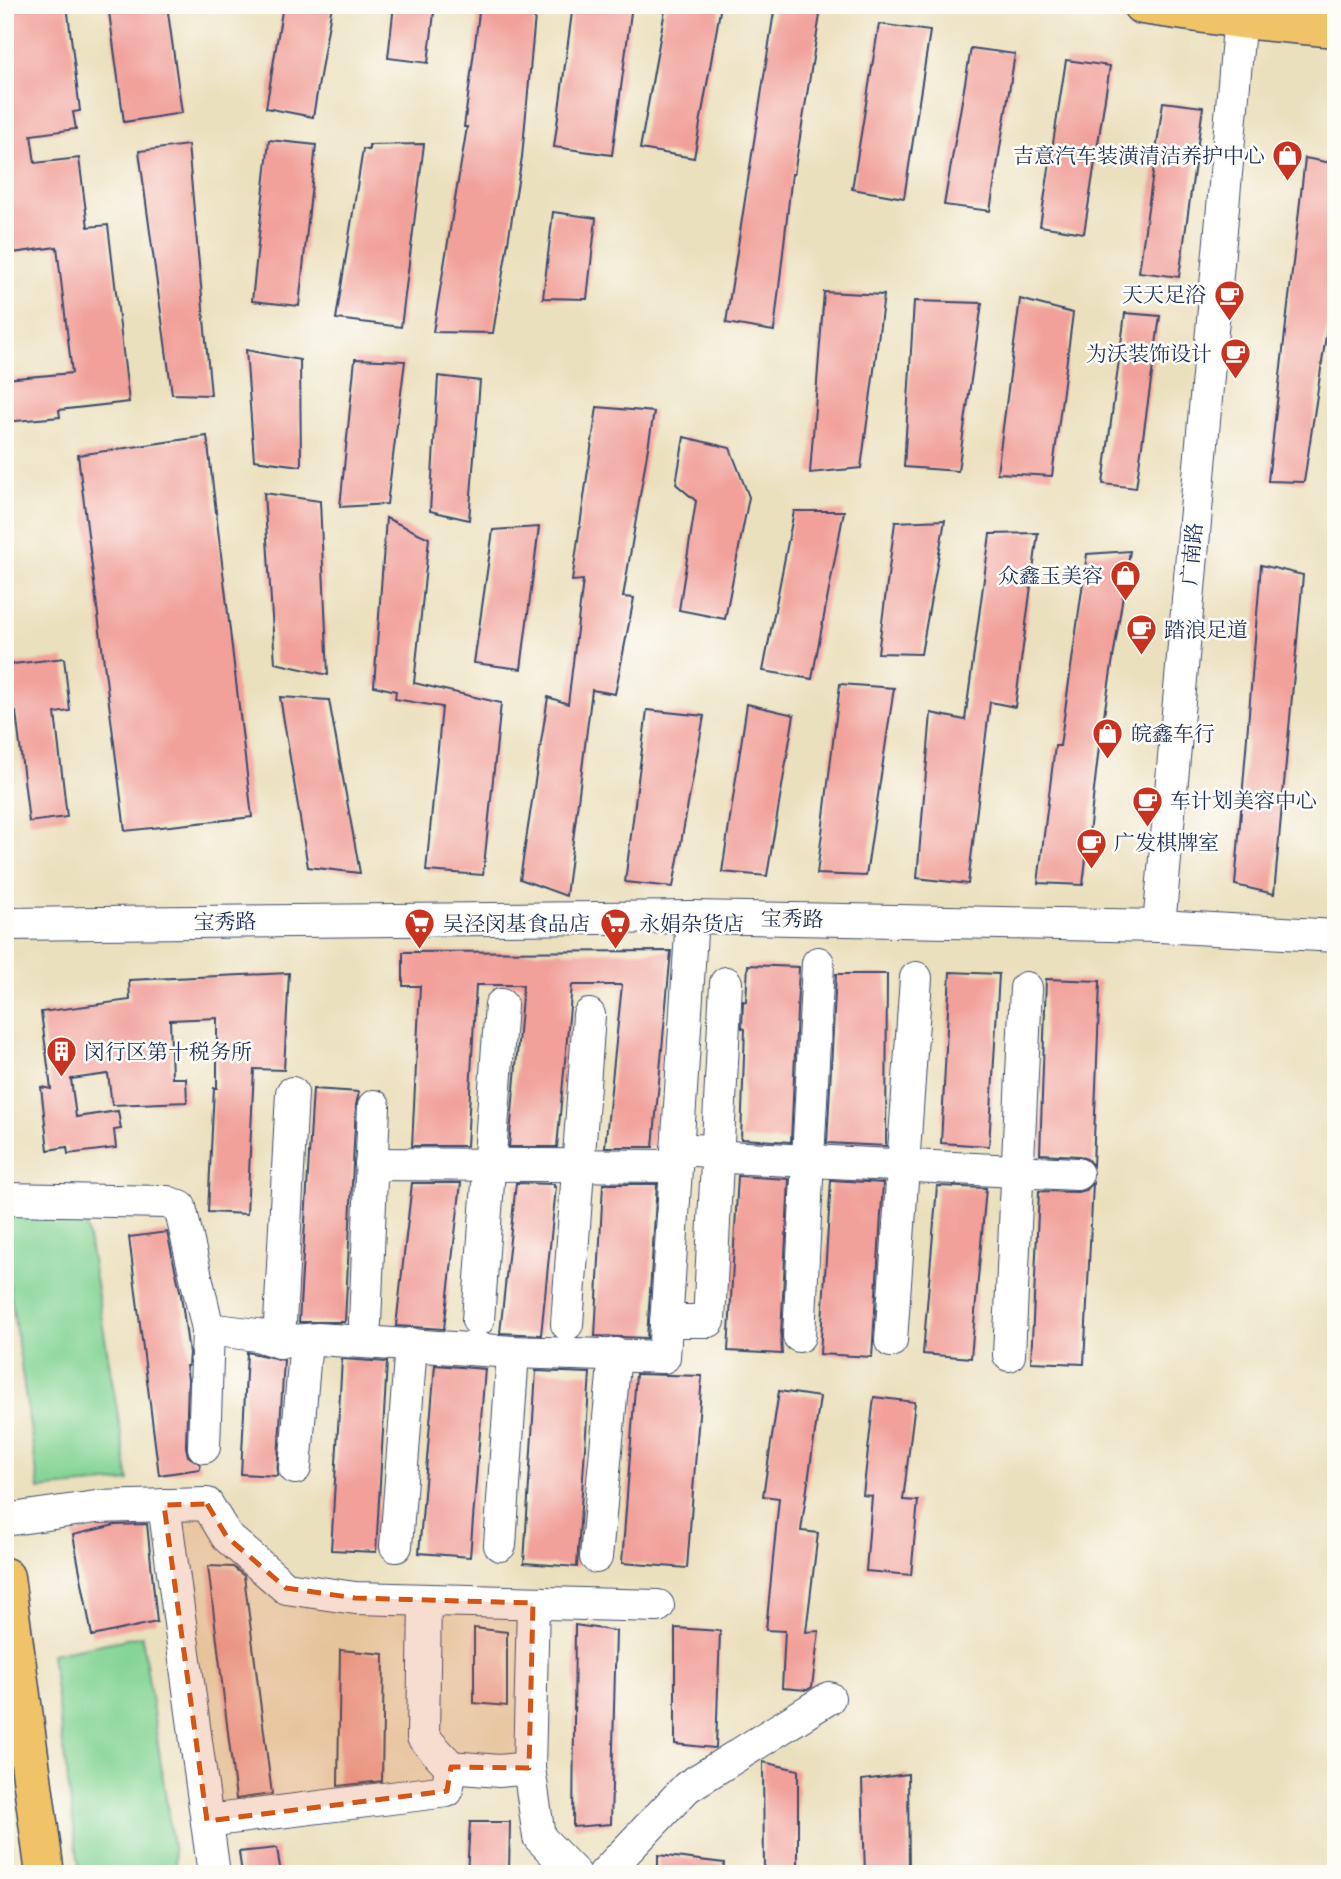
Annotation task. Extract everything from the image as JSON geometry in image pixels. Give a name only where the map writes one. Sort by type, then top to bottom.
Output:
[{"type":"main road","points":[[1142,5],[1241,12],[1336,28]]},
{"type":"main road","points":[[5,1577],[45,1874]]},
{"type":"street","name":"广南路","points":[[1159,926],[1241,12]]},
{"type":"street","name":"宝秀路","points":[[5,924],[691,917],[1159,926]]},
{"type":"street","points":[[208,1329],[293,1341],[664,1357],[691,917]]},
{"type":"street","points":[[1159,926],[1336,936]]},
{"type":"street","points":[[799,1336],[818,963]]},
{"type":"street","points":[[891,1341],[916,978]]},
{"type":"street","points":[[666,1321],[709,1321],[726,983]]},
{"type":"street","points":[[1009,1355],[1026,988]]},
{"type":"street","points":[[478,1320],[501,1005]]},
{"type":"street","points":[[567,1324],[589,1015]]},
{"type":"street","points":[[292,1093],[295,1468]]},
{"type":"street","points":[[365,1323],[374,1106]]},
{"type":"street","points":[[371,1164],[579,1165],[677,1158],[710,1152],[727,1157],[1077,1174]]},
{"type":"street","points":[[5,1199],[167,1202],[180,1207],[208,1329],[204,1447]]},
{"type":"street","points":[[396,1546],[411,1344]]},
{"type":"street","points":[[500,1545],[513,1352]]},
{"type":"street","points":[[596,1557],[614,1354]]},
{"type":"street","points":[[5,1520],[96,1507],[208,1504],[227,1537],[286,1588],[355,1598],[658,1606]]},
{"type":"street","points":[[164,1505],[214,1874]]},
{"type":"street","points":[[425,1600],[423,1737],[451,1767],[499,1771],[529,1768]]},
{"type":"street","points":[[533,1603],[529,1768],[539,1837],[575,1874]]},
{"type":"street","points":[[604,1874],[687,1787],[829,1698]]},
{"type":"street","points":[[207,1821],[447,1791],[451,1767]]},
{"type":"highlighted area","points":[[207,1504],[227,1537],[286,1588],[355,1598],[533,1603],[529,1768],[451,1767],[447,1791],[207,1821],[164,1505]]},
{"type":"green space","points":[[5,1213],[84,1213],[129,1481],[39,1489],[5,1255]]},
{"type":"green space","points":[[142,1636],[177,1874],[80,1874],[51,1654]]},
{"type":"building","points":[[5,5],[67,5],[80,111],[73,112],[76,129],[31,135],[35,163],[79,158],[88,227],[108,225],[129,402],[59,410],[60,417],[5,422],[5,379],[72,373],[57,247],[5,254]]},
{"type":"building","points":[[108,5],[167,5],[182,113],[124,122]]},
{"type":"building","points":[[283,5],[332,5],[313,117],[266,108]]},
{"type":"building","points":[[394,5],[435,5],[428,63],[388,58]]},
{"type":"building","points":[[480,5],[536,5],[522,157],[493,333],[433,332],[467,127],[464,127]]},
{"type":"building","points":[[573,5],[632,5],[612,155],[554,147]]},
{"type":"building","points":[[666,5],[721,5],[694,158],[640,149]]},
{"type":"building","points":[[775,5],[821,9],[792,174],[774,331],[726,323]]},
{"type":"building","points":[[879,24],[930,31],[904,198],[852,189]]},
{"type":"building","points":[[971,48],[1015,54],[990,211],[944,205]]},
{"type":"building","points":[[1066,60],[1110,66],[1084,233],[1040,226]]},
{"type":"building","points":[[1163,102],[1203,107],[1179,277],[1139,272]]},
{"type":"building","points":[[269,140],[316,145],[299,306],[252,301]]},
{"type":"building","points":[[424,144],[401,327],[336,319],[363,149],[369,150],[369,145]]},
{"type":"building","points":[[188,145],[211,395],[172,394],[139,151]]},
{"type":"building","points":[[1305,158],[1336,164],[1336,269],[1304,482],[1268,481]]},
{"type":"building","points":[[553,212],[596,218],[587,299],[543,298]]},
{"type":"building","points":[[824,292],[884,295],[861,468],[810,473]]},
{"type":"building","points":[[1020,299],[1073,313],[1052,476],[997,473]]},
{"type":"building","points":[[914,301],[982,303],[958,471],[904,467]]},
{"type":"building","points":[[1125,313],[1160,316],[1136,488],[1103,484]]},
{"type":"building","points":[[246,350],[300,360],[301,466],[254,460]]},
{"type":"building","points":[[355,359],[405,361],[387,504],[340,507]]},
{"type":"building","points":[[438,376],[480,381],[469,520],[430,511]]},
{"type":"building","points":[[597,407],[654,412],[623,597],[634,598],[615,694],[592,690],[566,896],[520,879],[548,697],[568,704],[583,580],[572,581]]},
{"type":"building","points":[[207,436],[252,817],[125,831],[78,455]]},
{"type":"building","points":[[684,437],[730,448],[749,497],[725,619],[679,610],[696,501],[676,484]]},
{"type":"building","points":[[264,493],[320,501],[328,675],[275,663]]},
{"type":"building","points":[[794,511],[844,511],[812,679],[763,671]]},
{"type":"building","points":[[386,518],[429,538],[414,683],[501,703],[483,875],[426,871],[442,707],[395,699],[396,691],[374,686]]},
{"type":"building","points":[[945,520],[921,654],[878,653],[895,522]]},
{"type":"building","points":[[539,527],[521,669],[474,663],[493,530]]},
{"type":"building","points":[[1038,533],[1015,707],[990,702],[968,884],[917,878],[931,713],[965,720],[990,534]]},
{"type":"building","points":[[1130,551],[1099,747],[1083,885],[1038,883],[1055,746],[1060,746],[1087,554]]},
{"type":"building","points":[[1261,565],[1303,575],[1274,894],[1235,885]]},
{"type":"building","points":[[64,658],[70,711],[55,713],[67,817],[29,822],[16,712],[5,713],[5,665]]},
{"type":"building","points":[[840,684],[894,688],[866,876],[817,874]]},
{"type":"building","points":[[280,697],[329,700],[360,873],[308,867]]},
{"type":"building","points":[[747,704],[794,715],[767,876],[722,872]]},
{"type":"building","points":[[647,710],[704,716],[673,887],[625,882]]},
{"type":"building","points":[[671,951],[653,1147],[605,1147],[622,985],[572,985],[557,1147],[509,1147],[523,985],[476,985],[467,1146],[412,1146],[420,986],[403,986],[403,952]]},
{"type":"building","points":[[748,965],[799,967],[791,1142],[741,1139],[745,1029],[742,1028],[743,1001],[746,1002]]},
{"type":"building","points":[[950,972],[999,974],[989,1146],[941,1143]]},
{"type":"building","points":[[289,973],[284,1070],[254,1069],[247,1214],[208,1212],[214,1088],[217,1088],[217,1018],[170,1020],[172,1078],[186,1078],[187,1102],[112,1105],[108,1074],[71,1079],[76,1117],[118,1111],[121,1129],[114,1130],[116,1148],[68,1154],[67,1147],[48,1150],[41,1087],[51,1089],[41,1012],[130,1000],[129,980]]},
{"type":"building","points":[[836,974],[887,974],[886,1146],[827,1143]]},
{"type":"building","points":[[1046,979],[1100,981],[1093,1166],[1087,1159],[1079,1156],[1040,1154]]},
{"type":"building","points":[[313,1089],[359,1092],[356,1105],[345,1322],[299,1322]]},
{"type":"building","points":[[738,1176],[789,1179],[782,1354],[728,1351]]},
{"type":"building","points":[[831,1180],[883,1183],[872,1357],[820,1354]]},
{"type":"building","points":[[412,1183],[461,1183],[444,1329],[396,1326]]},
{"type":"building","points":[[516,1183],[554,1184],[556,1187],[541,1335],[500,1333]]},
{"type":"building","points":[[1093,1183],[1084,1364],[1031,1362],[1039,1191],[1077,1192],[1086,1190]]},
{"type":"building","points":[[603,1184],[657,1184],[647,1338],[595,1336]]},
{"type":"building","points":[[937,1186],[986,1188],[971,1358],[923,1354]]},
{"type":"building","points":[[167,1232],[181,1295],[189,1353],[186,1366],[186,1447],[188,1456],[200,1464],[200,1469],[159,1475],[129,1237]]},
{"type":"building","points":[[247,1352],[284,1360],[277,1476],[241,1474]]},
{"type":"building","points":[[342,1359],[387,1362],[376,1552],[331,1550]]},
{"type":"building","points":[[435,1365],[485,1369],[470,1557],[419,1553]]},
{"type":"building","points":[[536,1371],[590,1373],[577,1567],[524,1563]]},
{"type":"building","points":[[636,1374],[702,1376],[687,1568],[622,1563]]},
{"type":"building","points":[[779,1391],[820,1397],[801,1531],[818,1533],[806,1632],[819,1631],[812,1687],[807,1690],[782,1688],[785,1631],[766,1630],[779,1498],[763,1496]]},
{"type":"building","points":[[874,1397],[915,1402],[903,1500],[918,1501],[911,1575],[866,1571],[872,1496],[863,1495]]},
{"type":"building","points":[[147,1524],[157,1622],[92,1636],[73,1535],[115,1525]]},
{"type":"building","points":[[208,1566],[233,1567],[244,1576],[272,1794],[236,1799]]},
{"type":"building","points":[[575,1625],[616,1631],[611,1824],[573,1827]]},
{"type":"building","points":[[474,1628],[507,1632],[507,1706],[474,1703]]},
{"type":"building","points":[[675,1628],[720,1631],[714,1748],[675,1744]]},
{"type":"building","points":[[340,1650],[384,1654],[382,1781],[338,1786]]},
{"type":"building","points":[[763,1762],[798,1770],[798,1874],[764,1873]]},
{"type":"building","points":[[908,1774],[909,1874],[865,1874],[862,1780]]},
{"type":"building","points":[[470,1822],[510,1822],[509,1874],[467,1874]]},
{"type":"building","points":[[277,1848],[281,1874],[242,1874],[239,1852]]},
{"type":"building","points":[[658,1855],[724,1863],[723,1874],[658,1874]]},
{"type":"place","name":"吉意汽车装潢清洁养护中心","points":[[1288,183]]},
{"type":"place","name":"天天足浴","points":[[1229,322]]},
{"type":"place","name":"为沃装饰设计","points":[[1235,381]]},
{"type":"place","name":"众鑫玉美容","points":[[1126,603]]},
{"type":"place","name":"踏浪足道","points":[[1141,657]]},
{"type":"place","name":"皖鑫车行","points":[[1108,761]]},
{"type":"place","name":"车计划美容中心","points":[[1147,828]]},
{"type":"place","name":"广发棋牌室","points":[[1091,870]]},
{"type":"place","name":"吴泾闵基食品店","points":[[420,951]]},
{"type":"place","name":"永娟杂货店","points":[[616,951]]},
{"type":"place","name":"闵行区第十税务所","points":[[61,1079]]}]
